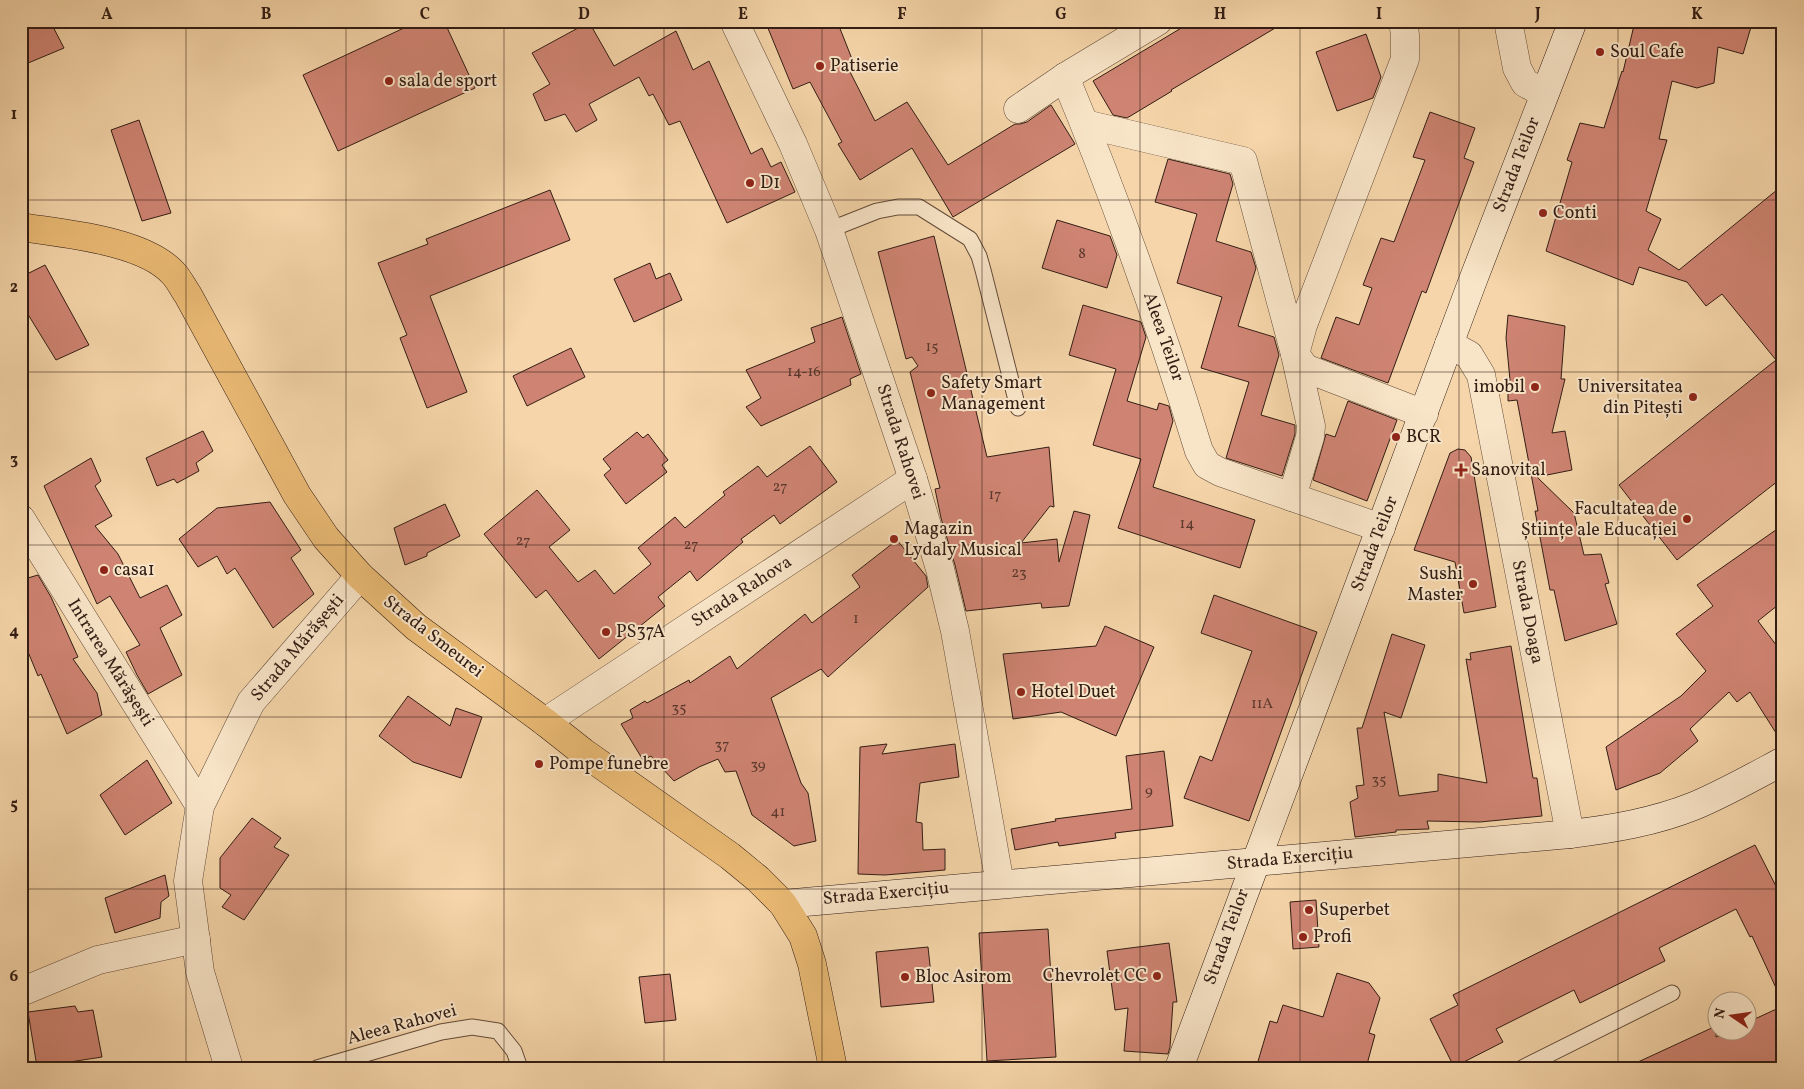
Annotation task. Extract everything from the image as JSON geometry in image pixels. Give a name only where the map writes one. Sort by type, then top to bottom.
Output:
[{"type":"main road","name":"Strada Smeurei","points":[[21,227],[129,247],[153,258],[173,272],[188,295],[297,495],[326,538],[360,576],[416,627],[546,722],[582,752],[730,856],[758,879],[783,904],[803,936],[812,964],[833,1068]]},
{"type":"street","name":"Strada Rahovei","points":[[734,21],[793,144],[829,230],[913,480],[940,569],[954,631],[1000,884]]},
{"type":"street","points":[[1018,109],[1065,77],[1158,21]]},
{"type":"street","points":[[1295,354],[1303,325],[1405,59],[1403,21]]},
{"type":"street","points":[[1508,21],[1517,68],[1525,83],[1544,93]]},
{"type":"street","name":"Strada Teilor","points":[[1179,1068],[1449,344],[1573,21]]},
{"type":"street","name":"Aleea Teilor","points":[[1065,77],[1155,312],[1199,450],[1207,465],[1220,472],[1381,528]]},
{"type":"street","points":[[1084,124],[1243,161],[1295,354],[1311,426],[1310,437],[1292,497]]},
{"type":"street","name":"Strada Doaga","points":[[1449,344],[1469,355],[1481,375],[1570,834]]},
{"type":"street","points":[[1295,354],[1305,368],[1424,414]]},
{"type":"street","name":"Strada Rahova","points":[[546,722],[913,480]]},
{"type":"street","name":"Intrarea Mărășești","points":[[21,519],[200,806]]},
{"type":"street","name":"Strada Mărășești","points":[[229,1068],[200,972],[188,881],[200,806],[251,702],[360,576]]},
{"type":"street","name":"Strada Exercițiu","points":[[783,904],[1570,834],[1622,827],[1695,806],[1782,762]]},
{"type":"street","points":[[21,992],[98,960],[196,938]]},
{"type":"lane","points":[[829,230],[877,211],[898,207],[919,207],[970,238],[983,270],[1018,408]]},
{"type":"lane","points":[[1522,1068],[1672,993]]},
{"type":"lane","name":"Aleea Rahovei","points":[[317,1068],[441,1032],[472,1027],[498,1032],[514,1051],[520,1068]]},
{"type":"building","points":[[21,21],[50,21],[64,48],[21,66]]},
{"type":"building","name":"sala de sport","points":[[419,21],[444,21],[475,88],[338,151],[303,75]]},
{"type":"building","points":[[765,21],[837,21],[854,64],[847,66],[875,121],[907,102],[948,165],[1015,124],[1027,122],[1051,105],[1075,144],[953,217],[912,148],[860,180],[838,144],[842,142],[810,82],[793,89]]},
{"type":"building","points":[[1193,21],[1287,21],[1127,118],[1113,115],[1093,81]]},
{"type":"building","points":[[1635,21],[1733,21],[1751,27],[1743,54],[1718,47],[1714,83],[1697,88],[1672,81],[1659,139],[1667,140],[1646,211],[1661,219],[1648,250],[1679,270],[1783,185],[1783,477],[1677,560],[1619,485],[1776,360],[1722,294],[1706,306],[1687,282],[1639,267],[1633,285],[1546,251],[1572,162],[1567,160],[1580,123],[1604,128],[1623,72]]},
{"type":"building","points":[[589,22],[614,66],[676,31],[693,70],[709,61],[751,154],[762,148],[771,167],[781,162],[795,192],[727,223],[680,121],[669,125],[653,94],[649,96],[639,77],[589,104],[597,120],[576,132],[565,114],[545,121],[533,94],[550,84],[532,53]]},
{"type":"building","points":[[1366,34],[1381,77],[1373,98],[1337,111],[1316,52]]},
{"type":"building","points":[[1430,112],[1475,128],[1464,158],[1474,162],[1426,293],[1422,291],[1388,383],[1321,358],[1336,317],[1359,325],[1372,288],[1363,285],[1381,238],[1394,242],[1425,160],[1413,157]]},
{"type":"building","points":[[139,120],[171,213],[142,221],[111,130]]},
{"type":"building","points":[[1168,159],[1230,174],[1233,184],[1216,241],[1251,252],[1256,268],[1238,326],[1274,337],[1279,355],[1261,415],[1295,425],[1295,434],[1282,476],[1226,458],[1249,382],[1201,368],[1222,297],[1177,283],[1197,214],[1155,202]]},
{"type":"building","points":[[550,190],[570,240],[430,296],[467,392],[427,408],[400,338],[407,335],[378,263],[428,244],[426,239]]},
{"type":"building","points":[[1057,220],[1110,236],[1117,255],[1107,288],[1042,268]]},
{"type":"building","points":[[934,236],[987,457],[1049,447],[1054,507],[1050,506],[1021,543],[1057,539],[1059,562],[1074,511],[1090,515],[1069,606],[1042,608],[1041,603],[966,611],[941,518],[935,489],[940,488],[910,372],[918,366],[912,357],[906,359],[878,252]]},
{"type":"building","points":[[650,263],[656,279],[670,273],[682,300],[634,322],[614,279]]},
{"type":"building","points":[[45,265],[89,345],[56,360],[21,303],[21,277]]},
{"type":"building","points":[[1083,305],[1141,322],[1146,337],[1127,401],[1157,410],[1159,403],[1169,406],[1173,421],[1153,487],[1255,520],[1240,568],[1118,528],[1141,459],[1093,445],[1116,369],[1069,355]]},
{"type":"building","points":[[1508,315],[1565,326],[1561,379],[1565,379],[1552,433],[1565,431],[1572,470],[1537,477],[1574,513],[1584,555],[1601,554],[1609,583],[1605,584],[1617,624],[1565,641],[1554,590],[1550,590],[1535,511],[1538,511],[1517,400],[1508,401],[1508,380],[1510,380],[1506,338]]},
{"type":"building","points":[[842,317],[861,374],[850,379],[851,385],[761,426],[746,407],[761,398],[746,370],[815,342],[811,328]]},
{"type":"building","points":[[571,348],[585,377],[527,406],[513,376]]},
{"type":"building","points":[[1348,401],[1397,420],[1367,501],[1313,480],[1326,434],[1335,437]]},
{"type":"building","points":[[203,431],[213,451],[196,463],[199,471],[177,483],[174,479],[157,486],[146,458]]},
{"type":"building","points":[[637,432],[643,438],[648,434],[668,460],[662,465],[667,472],[626,504],[604,475],[611,469],[603,459]]},
{"type":"building","points":[[810,446],[837,482],[780,524],[774,515],[741,539],[743,542],[697,581],[690,571],[658,597],[665,606],[599,659],[546,590],[536,598],[484,534],[537,490],[570,530],[549,547],[578,582],[595,570],[614,594],[651,564],[638,548],[675,517],[685,528],[725,495],[723,492],[758,466],[767,477]]},
{"type":"building","points":[[1458,449],[1465,450],[1471,457],[1496,607],[1464,613],[1455,562],[1414,550],[1450,453]]},
{"type":"building","points":[[91,458],[101,481],[95,486],[112,516],[95,526],[118,554],[140,598],[167,585],[182,615],[160,628],[182,675],[148,694],[126,652],[140,645],[110,596],[97,604],[44,486]]},
{"type":"building","points":[[270,502],[301,550],[291,558],[314,594],[273,628],[235,568],[227,574],[217,556],[198,567],[179,539],[217,508]]},
{"type":"building","points":[[445,504],[460,536],[427,553],[427,556],[405,565],[394,528]]},
{"type":"building","points":[[1783,525],[1783,601],[1758,621],[1783,654],[1783,744],[1750,692],[1737,702],[1729,692],[1690,729],[1698,741],[1660,773],[1616,790],[1606,747],[1681,696],[1706,671],[1676,634],[1713,606],[1697,585]]},
{"type":"building","points":[[897,540],[926,576],[928,587],[828,677],[821,669],[771,698],[801,783],[808,793],[816,841],[794,846],[752,815],[736,771],[725,772],[718,759],[674,781],[651,756],[643,760],[621,724],[633,718],[630,710],[689,680],[690,683],[730,656],[737,669],[805,614],[812,623],[860,587],[852,575]]},
{"type":"building","points":[[38,575],[51,597],[78,657],[73,659],[97,693],[102,715],[67,734],[41,674],[38,676],[21,635],[21,580]]},
{"type":"building","points":[[1214,595],[1317,632],[1249,821],[1184,798],[1200,756],[1212,761],[1252,651],[1201,633]]},
{"type":"building","points":[[1105,626],[1154,647],[1116,736],[1061,712],[1013,719],[1003,654],[1096,646]]},
{"type":"building","points":[[1392,634],[1425,645],[1401,718],[1384,712],[1399,796],[1438,791],[1438,774],[1487,783],[1466,659],[1471,660],[1470,653],[1511,646],[1533,778],[1537,778],[1542,816],[1480,822],[1427,821],[1429,829],[1396,830],[1396,832],[1355,837],[1350,802],[1358,798],[1356,786],[1364,785],[1357,728],[1362,728]]},
{"type":"building","points":[[408,696],[450,726],[456,708],[482,717],[461,778],[413,762],[379,736]]},
{"type":"building","points":[[887,744],[882,754],[955,744],[959,777],[920,783],[916,822],[922,823],[923,850],[945,849],[945,870],[885,875],[858,874],[860,747]]},
{"type":"building","points":[[1164,751],[1173,826],[1115,833],[1116,838],[1059,846],[1058,842],[1015,850],[1011,829],[1056,821],[1055,819],[1132,809],[1126,756]]},
{"type":"building","points":[[147,760],[172,803],[125,835],[100,795]]},
{"type":"building","points":[[252,818],[281,838],[274,847],[289,855],[244,920],[222,907],[231,895],[220,888],[220,858]]},
{"type":"building","points":[[1755,845],[1783,900],[1783,1003],[1752,936],[1750,937],[1736,909],[1659,948],[1665,961],[1580,1003],[1574,990],[1496,1029],[1503,1042],[1454,1067],[1430,1019],[1458,1005],[1453,995]]},
{"type":"building","points":[[165,875],[169,896],[161,902],[160,918],[115,933],[105,898]]},
{"type":"building","points":[[1316,900],[1319,947],[1293,949],[1290,902]]},
{"type":"building","points":[[1048,929],[1056,1057],[987,1061],[979,933]]},
{"type":"building","points":[[1169,943],[1177,1002],[1173,1002],[1168,1054],[1124,1051],[1128,1008],[1115,1010],[1107,951]]},
{"type":"building","name":"Bloc Asirom","points":[[928,947],[934,1002],[881,1007],[876,952]]},
{"type":"building","points":[[1337,973],[1369,983],[1380,998],[1369,1033],[1375,1035],[1366,1068],[1256,1068],[1270,1021],[1277,1023],[1283,1005],[1323,1017]]},
{"type":"building","points":[[670,974],[676,1020],[645,1023],[639,977]]},
{"type":"building","points":[[75,1006],[78,1012],[93,1010],[102,1057],[37,1067],[28,1012]]},
{"type":"building","points":[[1783,1006],[1783,1063],[1771,1068],[1625,1068],[1706,1031],[1706,1042],[1756,1042],[1756,1018]]},
{"type":"place","name":"Soul Cafe","points":[[1600,52]]},
{"type":"place","name":"Patiserie","points":[[820,66]]},
{"type":"place","name":"sala de sport","points":[[389,81]]},
{"type":"place","name":"D1","points":[[750,183]]},
{"type":"place","name":"Conti","points":[[1543,213]]},
{"type":"place","name":"imobil","points":[[1535,387]]},
{"type":"place","name":"Safety Smart Management","points":[[931,393]]},
{"type":"place","name":"Universitatea din Pitești","points":[[1693,397]]},
{"type":"place","name":"BCR","points":[[1396,437]]},
{"type":"place","name":"Sanovital","points":[[1461,470]]},
{"type":"place","name":"Facultatea de Științe ale Educației","points":[[1687,519]]},
{"type":"place","name":"Magazin Lydaly Musical","points":[[894,539]]},
{"type":"place","name":"casa1","points":[[104,570]]},
{"type":"place","name":"Sushi Master","points":[[1473,584]]},
{"type":"place","name":"PS37A","points":[[606,632]]},
{"type":"place","name":"Hotel Duet","points":[[1021,692]]},
{"type":"place","name":"Pompe funebre","points":[[539,764]]},
{"type":"place","name":"Superbet","points":[[1309,910]]},
{"type":"place","name":"Profi","points":[[1303,937]]},
{"type":"place","name":"Chevrolet CC","points":[[1157,976]]},
{"type":"place","name":"Bloc Asirom","points":[[905,977]]}]
